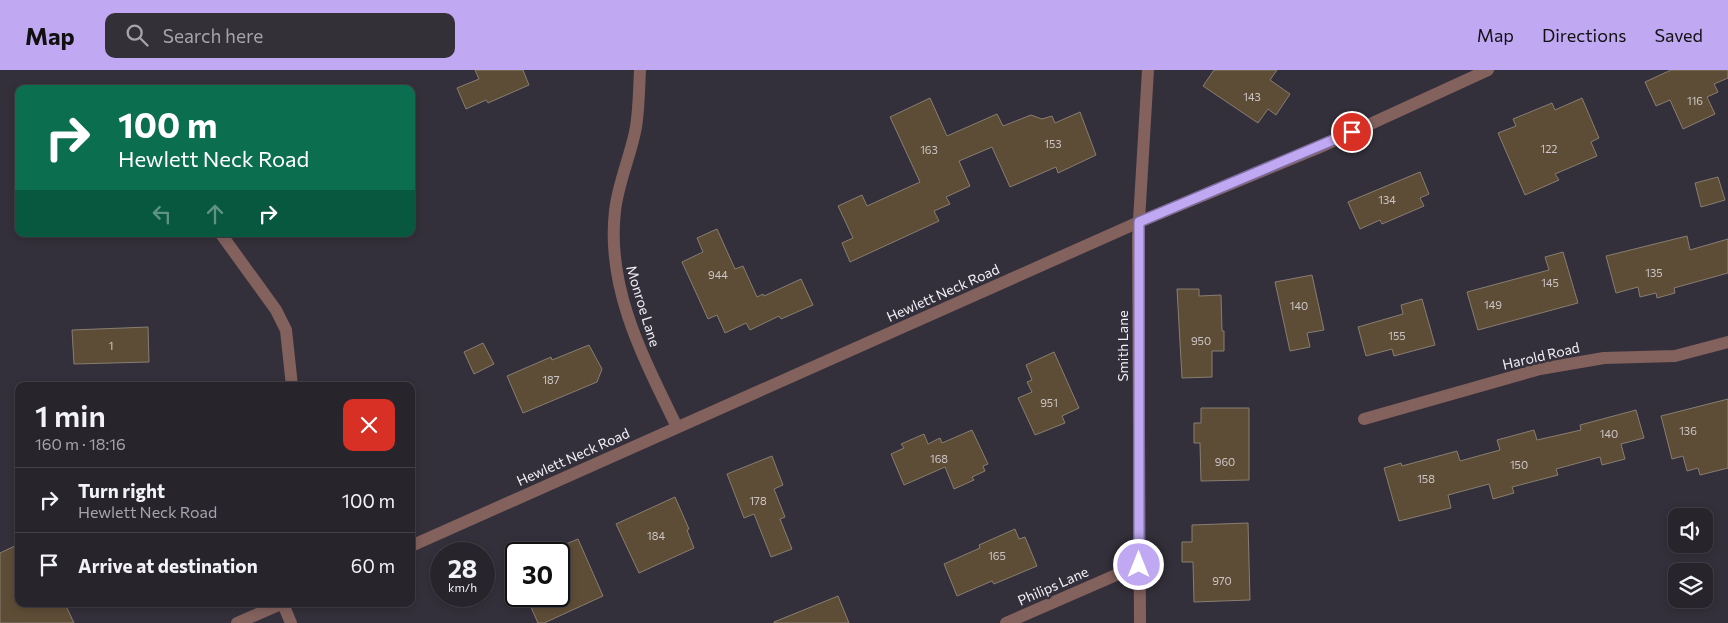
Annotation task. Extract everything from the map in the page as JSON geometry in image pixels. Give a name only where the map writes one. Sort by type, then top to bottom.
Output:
[{"type":"street","name":"Monroe Lane","points":[[640,70],[636,126],[615,210],[613,251],[616,272],[635,339],[677,427]]},
{"type":"street","name":"Smith Lane","points":[[1140,623],[1139,222],[1148,70]]},
{"type":"street","name":"Hewlett Neck Road","points":[[415,544],[1139,222],[1318,148],[1488,70]]},
{"type":"street","points":[[223,237],[276,310],[286,330],[292,382]]},
{"type":"street","name":"Harold Road","points":[[1364,419],[1540,369],[1604,358],[1675,356],[1728,342]]},
{"type":"street","name":"Philips Lane","points":[[1006,623],[1139,565]]},
{"type":"street","points":[[236,623],[275,607]]},
{"type":"street","points":[[283,607],[291,623]]},
{"type":"building","points":[[475,70],[523,70],[529,85],[488,103],[486,100],[466,109],[457,88],[479,79]]},
{"type":"building","points":[[1214,70],[1277,70],[1270,80],[1290,94],[1276,115],[1268,109],[1258,123],[1203,86]]},
{"type":"building","points":[[1671,70],[1728,70],[1728,78],[1714,84],[1718,92],[1707,97],[1715,114],[1683,129],[1670,100],[1656,106],[1645,82]]},
{"type":"building","points":[[930,98],[947,136],[997,114],[1003,126],[1031,115],[1042,119],[1052,116],[1055,123],[1080,112],[1096,155],[1058,173],[1056,167],[1010,187],[992,147],[959,161],[970,186],[946,197],[950,204],[934,211],[939,221],[850,262],[842,243],[853,238],[838,206],[862,195],[867,206],[920,182],[890,117]]},
{"type":"building","points":[[1582,98],[1599,138],[1591,142],[1597,156],[1555,174],[1559,180],[1525,195],[1498,133],[1516,126],[1513,119],[1552,103],[1555,110]]},
{"type":"building","points":[[1420,172],[1429,194],[1420,198],[1424,206],[1382,224],[1380,220],[1360,229],[1348,202]]},
{"type":"building","points":[[1718,177],[1725,200],[1701,207],[1695,183]]},
{"type":"building","points":[[717,229],[735,269],[743,266],[757,297],[763,294],[764,296],[801,279],[813,305],[781,319],[779,316],[750,330],[746,323],[725,333],[717,315],[708,319],[682,262],[703,252],[697,238]]},
{"type":"building","points":[[1687,236],[1690,250],[1728,239],[1728,273],[1674,288],[1675,293],[1657,298],[1656,293],[1640,297],[1638,287],[1616,293],[1606,256]]},
{"type":"building","points":[[1563,252],[1578,303],[1478,330],[1467,292],[1549,270],[1545,257]]},
{"type":"building","points":[[1312,275],[1324,330],[1307,333],[1310,347],[1290,351],[1275,282]]},
{"type":"building","points":[[1177,289],[1199,289],[1199,296],[1221,295],[1224,351],[1212,351],[1212,377],[1182,378]]},
{"type":"building","points":[[1422,299],[1435,345],[1394,356],[1392,349],[1366,356],[1358,327],[1403,314],[1401,305]]},
{"type":"building","points":[[148,327],[149,362],[74,364],[72,330]]},
{"type":"building","points":[[483,343],[494,364],[474,374],[464,352]]},
{"type":"building","points":[[589,345],[602,369],[597,382],[523,413],[507,376],[551,357],[552,360]]},
{"type":"building","points":[[1054,352],[1079,408],[1062,416],[1065,423],[1035,435],[1018,398],[1032,392],[1027,382],[1032,380],[1026,365]]},
{"type":"building","points":[[1728,399],[1728,468],[1700,475],[1698,468],[1687,471],[1683,456],[1672,459],[1661,416]]},
{"type":"building","points":[[1201,408],[1249,408],[1249,480],[1201,481],[1200,443],[1194,443],[1194,423],[1201,423]]},
{"type":"building","points":[[1636,410],[1644,438],[1621,444],[1625,459],[1602,465],[1600,457],[1556,469],[1558,475],[1512,487],[1514,493],[1493,499],[1489,484],[1448,495],[1451,508],[1399,521],[1384,468],[1401,463],[1402,466],[1457,451],[1460,461],[1500,450],[1497,440],[1534,430],[1537,440],[1581,430],[1580,425]]},
{"type":"building","points":[[972,430],[988,464],[983,466],[985,471],[972,477],[974,480],[954,489],[945,467],[904,485],[891,454],[904,448],[901,444],[924,434],[928,444],[940,438],[942,443]]},
{"type":"building","points":[[772,456],[783,485],[774,489],[785,517],[780,519],[792,549],[771,557],[754,514],[744,518],[727,474]]},
{"type":"building","points":[[675,497],[689,529],[687,530],[694,548],[639,573],[616,524]]},
{"type":"building","points":[[1248,523],[1250,600],[1194,602],[1193,562],[1182,562],[1182,542],[1192,542],[1192,525]]},
{"type":"building","points":[[1015,529],[1019,539],[1025,537],[1037,566],[994,584],[992,581],[957,596],[944,564],[980,548],[979,545]]},
{"type":"building","points":[[578,539],[603,596],[544,623],[538,623],[531,607],[570,607],[570,542]]},
{"type":"building","points":[[15,546],[15,607],[66,607],[74,623],[0,623],[0,553]]},
{"type":"building","points":[[838,596],[849,623],[774,623],[774,622]]},
{"type":"route","points":[[1139,565],[1139,222],[1318,148],[1352,132]]}]
